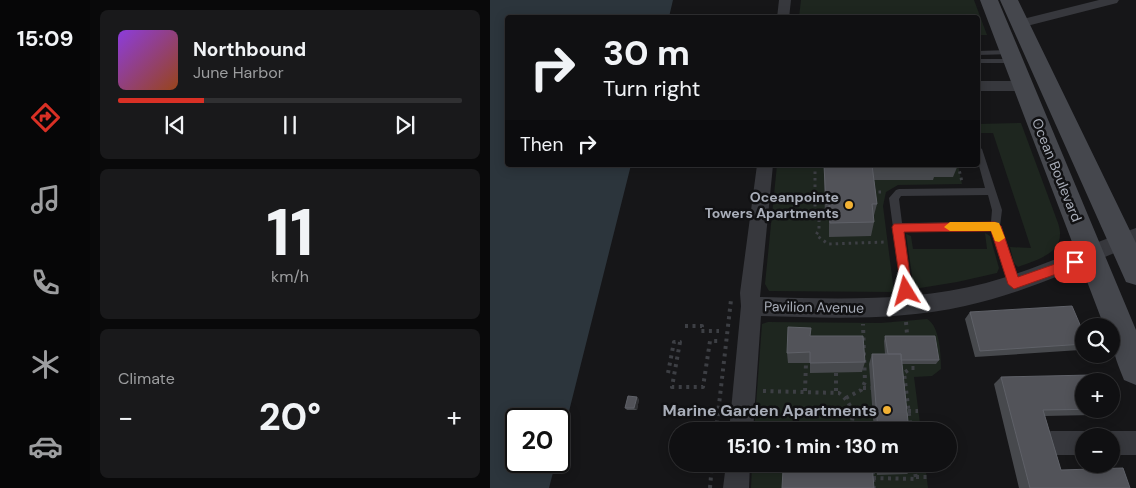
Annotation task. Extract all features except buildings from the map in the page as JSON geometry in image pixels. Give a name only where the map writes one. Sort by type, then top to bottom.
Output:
[{"type":"main road","name":"Ocean Boulevard","points":[[989,0],[1136,369]]},
{"type":"main road","name":"Ocean Boulevard","points":[[1009,0],[1060,114],[1129,239],[1136,273]]},
{"type":"street","points":[[783,15],[785,0]]},
{"type":"street","points":[[1019,24],[1113,0]]},
{"type":"street","points":[[980,86],[1022,86]]},
{"type":"street","points":[[742,422],[751,306],[750,293],[765,167]]},
{"type":"street","name":"Pavilion Avenue","points":[[751,306],[881,308],[907,313],[1014,284],[1091,257],[1129,239]]},
{"type":"street","points":[[1051,442],[1075,442]]},
{"type":"street","points":[[1120,442],[1136,442]]},
{"type":"street","points":[[736,488],[737,472]]},
{"type":"lane","points":[[980,52],[1011,56]]},
{"type":"lane","points":[[980,61],[1011,56]]},
{"type":"lane","points":[[980,155],[997,210],[995,226],[1014,284]]},
{"type":"lane","points":[[907,313],[894,198],[899,194],[991,191]]},
{"type":"lane","points":[[898,227],[995,226]]},
{"type":"path","points":[[815,167],[815,218],[819,218],[820,230],[816,235],[828,244],[888,243],[887,235]]},
{"type":"path","points":[[953,184],[962,184],[958,167]]},
{"type":"path","points":[[871,192],[887,191],[884,198]]},
{"type":"path","points":[[907,313],[908,334]]},
{"type":"path","points":[[862,388],[866,374],[863,323]]},
{"type":"path","points":[[685,326],[702,326],[701,331],[719,331]]},
{"type":"path","points":[[668,373],[674,342],[680,342],[672,387],[703,387],[710,341],[718,341]]},
{"type":"path","points":[[805,391],[806,363]]},
{"type":"path","points":[[909,422],[904,374],[911,368],[919,368]]},
{"type":"path","points":[[836,373],[836,391]]},
{"type":"path","points":[[846,398],[862,388],[871,388]]},
{"type":"path","points":[[757,391],[836,391],[846,398],[854,415],[852,422]]},
{"type":"path","points":[[908,411],[918,411]]},
{"type":"path","points":[[710,488],[711,472]]},
{"type":"path","points":[[873,472],[874,488]]},
{"type":"path","points":[[915,472],[916,477]]},
{"type":"path","points":[[874,478],[916,479],[916,477],[927,477]]},
{"type":"shaded area","points":[[490,0],[673,0],[669,15],[505,15],[505,167],[630,167],[570,408],[505,408],[505,473],[553,473],[549,488],[490,488]]},
{"type":"shaded area","points":[[801,0],[974,0],[980,15],[799,15]]},
{"type":"shaded area","points":[[980,16],[987,35],[980,35]]},
{"type":"shaded area","points":[[1021,123],[1058,223],[1060,233],[1059,241],[1055,248],[1043,257],[1018,267],[1014,263],[1010,247],[1031,248],[993,133],[980,133],[980,124]]},
{"type":"shaded area","points":[[777,167],[958,167],[962,184],[898,185],[886,192],[883,206],[894,292],[769,291],[765,284]]},
{"type":"shaded area","points":[[985,233],[990,236],[999,268],[997,273],[914,289],[906,234],[911,236],[913,249],[987,249]]},
{"type":"shaded area","points":[[927,319],[935,328],[940,349],[941,369],[932,376],[914,377],[920,422],[755,422],[762,324],[768,322],[881,323]]},
{"type":"shaded area","points":[[752,472],[926,472],[928,488],[751,488]]},
{"type":"slow traffic","points":[[950,227],[995,226],[999,238]]},
{"type":"place","name":"Oceanpointe Towers Apartments","points":[[849,205]]},
{"type":"place","name":"Marine Garden Apartments","points":[[887,410]]},
{"type":"route","points":[[906,291],[898,227],[995,226],[1014,284],[1075,262]]}]
